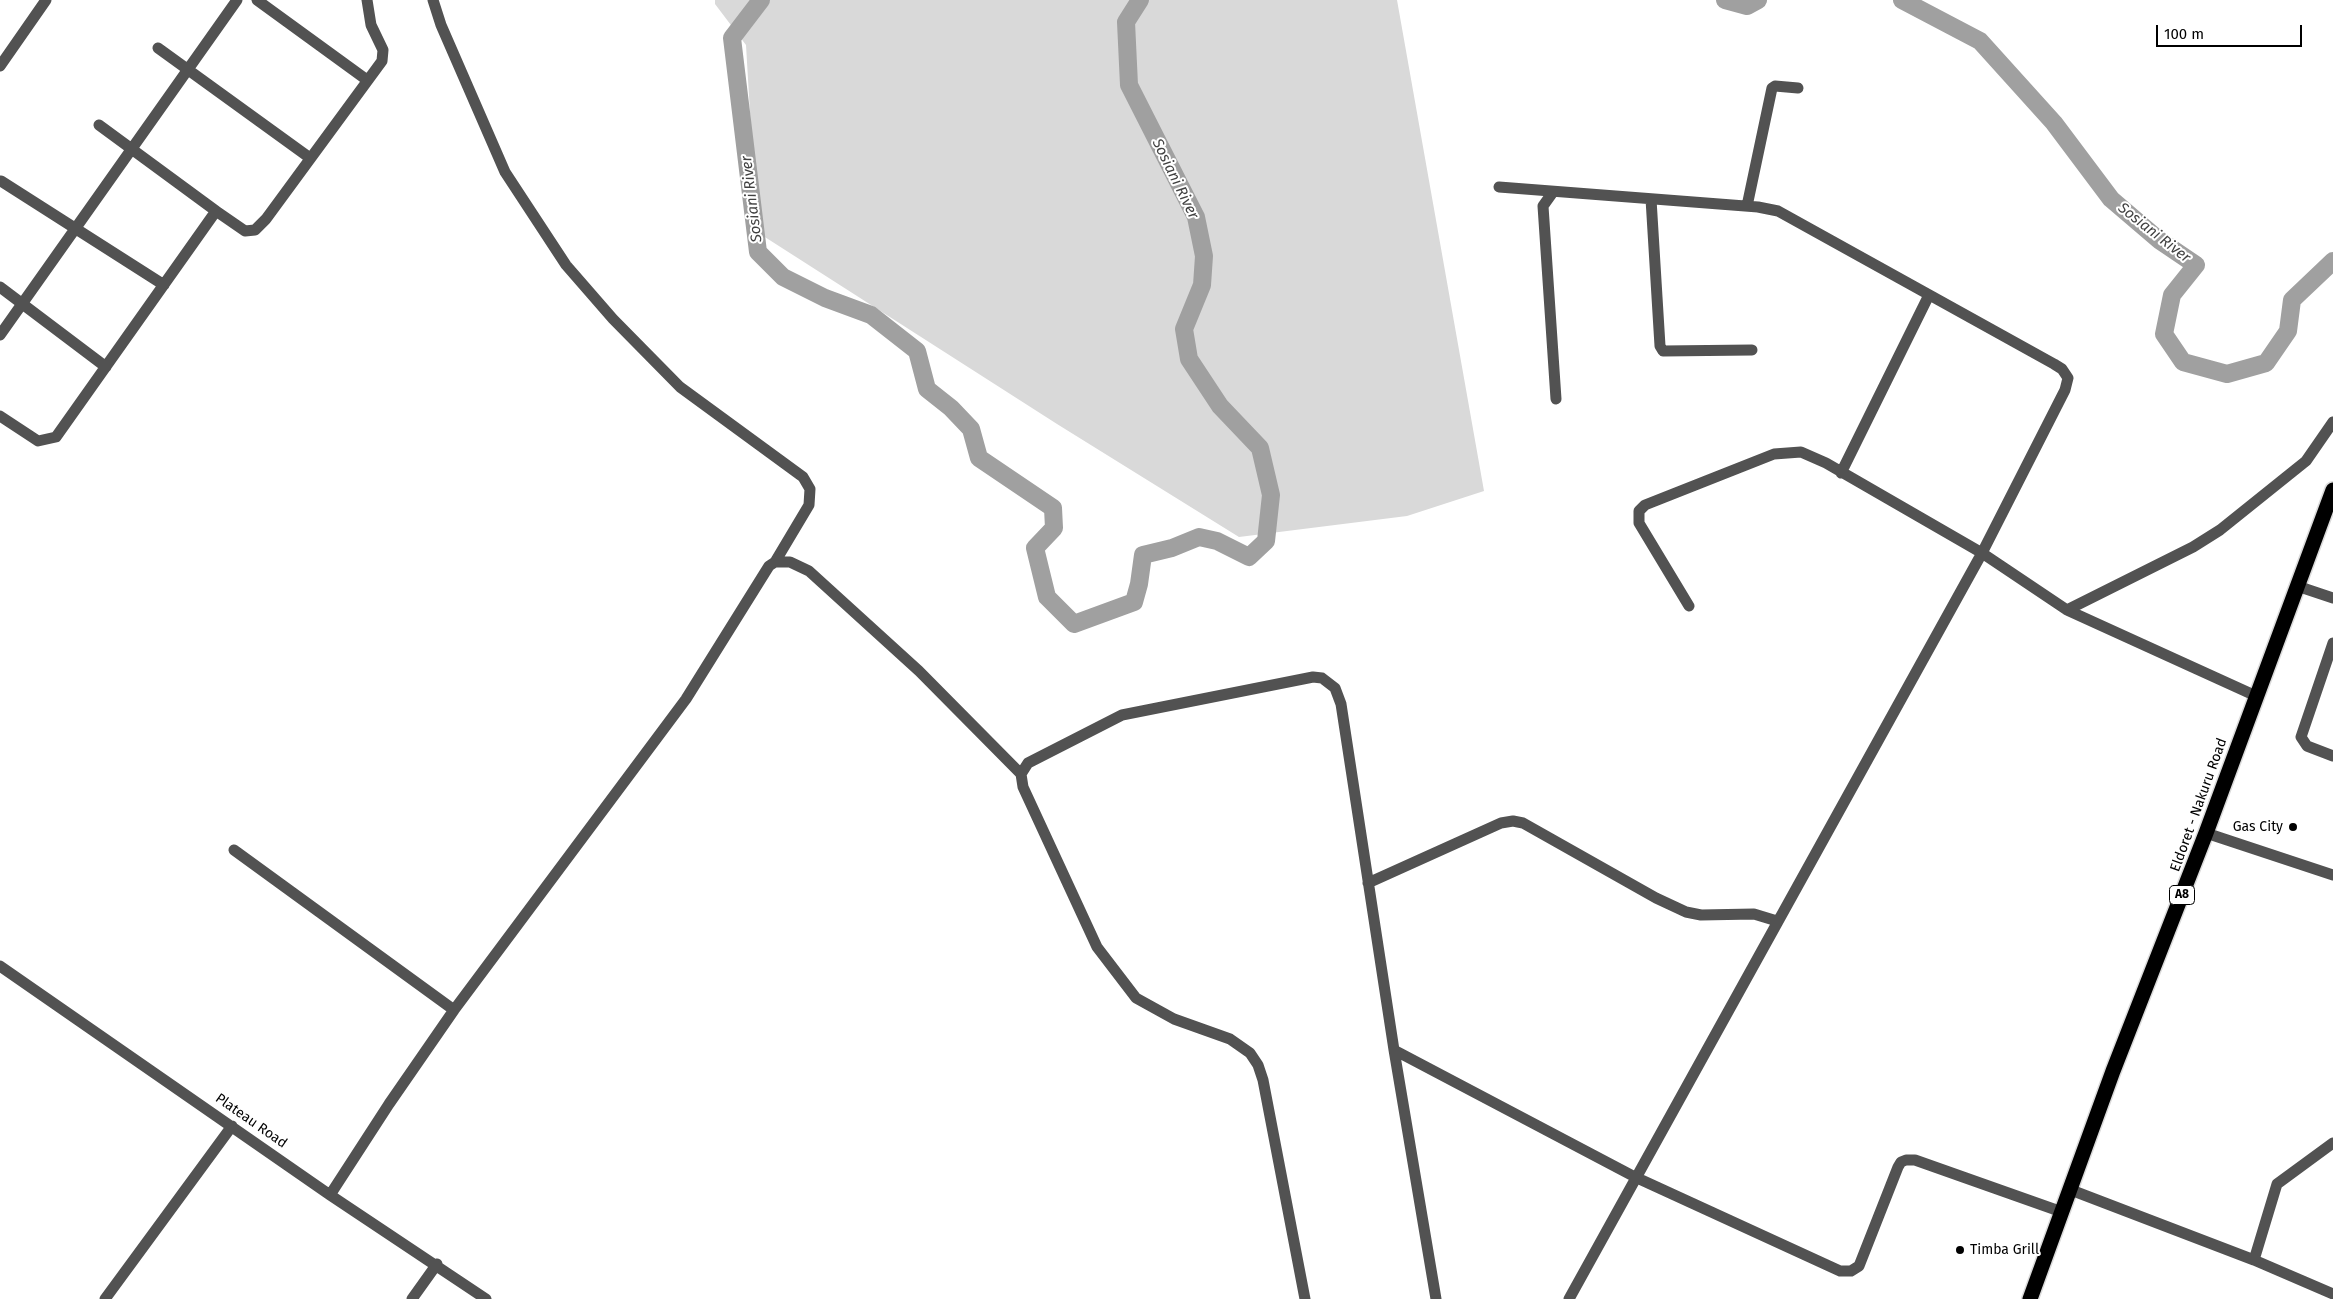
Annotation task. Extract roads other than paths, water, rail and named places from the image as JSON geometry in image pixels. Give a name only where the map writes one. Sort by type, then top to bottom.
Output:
[{"type":"highway","name":"Eldoret - Nakuru Road","points":[[2030,1299],[2113,1071],[2206,833],[2333,490]]},
{"type":"street","points":[[0,66],[46,0]]},
{"type":"street","points":[[0,335],[77,229],[131,148],[189,70],[237,0]]},
{"type":"street","points":[[257,0],[367,80]]},
{"type":"street","points":[[99,125],[241,229],[250,232],[255,230],[266,219],[382,61],[383,50],[371,25],[367,0]]},
{"type":"street","points":[[330,1195],[389,1104],[454,1010],[686,699],[769,566],[775,562],[809,505],[810,489],[803,477],[680,388],[612,319],[566,265],[505,172],[441,25],[433,0]]},
{"type":"street","points":[[158,48],[310,158]]},
{"type":"street","points":[[1747,206],[1772,88],[1775,86],[1798,88]]},
{"type":"street","points":[[1,181],[164,285]]},
{"type":"street","points":[[1499,187],[1747,206],[1778,211],[2054,364],[2062,369],[2068,378],[2065,390],[1982,553],[1569,1299]]},
{"type":"street","points":[[1553,192],[1543,206],[1556,399]]},
{"type":"street","points":[[1651,199],[1660,346],[1663,351],[1752,350]]},
{"type":"street","points":[[0,416],[38,441],[56,437],[216,211]]},
{"type":"street","points":[[0,287],[24,303],[106,367]]},
{"type":"street","points":[[1841,473],[1929,295]]},
{"type":"street","points":[[2067,610],[2184,552],[2220,530],[2306,461],[2333,422]]},
{"type":"street","points":[[1689,606],[1639,523],[1640,510],[1645,506],[1774,454],[1801,452],[1982,553],[2067,610],[2256,696]]},
{"type":"street","points":[[775,562],[790,562],[809,571],[919,671],[1021,774],[1023,787],[1097,948],[1136,998],[1174,1019],[1230,1039],[1250,1053],[1258,1065],[1263,1080],[1304,1299]]},
{"type":"street","points":[[2297,586],[2333,598]]},
{"type":"street","points":[[2333,643],[2301,737],[2307,746],[2333,756]]},
{"type":"street","points":[[1021,774],[1028,762],[1122,715],[1297,679],[1322,678],[1335,688],[1341,704],[1394,1050],[1436,1299]]},
{"type":"street","points":[[1368,883],[1501,822],[1514,821],[1523,823],[1656,898],[1686,912],[1701,915],[1754,914],[1777,922]]},
{"type":"street","points":[[2206,833],[2333,875]]},
{"type":"street","points":[[234,850],[454,1010]]},
{"type":"street","name":"Plateau Road","points":[[0,966],[330,1195],[437,1264],[486,1299]]},
{"type":"street","points":[[1394,1050],[1635,1177],[1840,1271],[1851,1271],[1859,1266],[1898,1166],[1900,1162],[1906,1160],[1915,1160],[2062,1212]]},
{"type":"street","points":[[106,1299],[232,1126]]},
{"type":"street","points":[[2254,1260],[2277,1184],[2333,1143]]},
{"type":"street","points":[[2070,1190],[2254,1260],[2333,1294]]},
{"type":"street","points":[[412,1299],[437,1264]]},
{"type":"waterway","name":"Sosiani River","points":[[761,0],[732,38],[758,252],[783,277],[825,298],[871,315],[917,351],[927,389],[951,408],[971,429],[979,458],[1053,508],[1054,528],[1035,548],[1047,597],[1074,624],[1134,602],[1139,584],[1143,555],[1172,548],[1199,537],[1217,541],[1249,557],[1266,541],[1271,495],[1260,448],[1220,406],[1189,359],[1184,329],[1202,285],[1204,256],[1196,217],[1129,85],[1126,22],[1140,0]]},
{"type":"waterway","name":"Sosiani River","points":[[1725,0],[1747,6],[1758,0]]},
{"type":"waterway","name":"Sosiani River","points":[[1902,0],[1980,41],[2054,123],[2111,199],[2159,240],[2196,265],[2172,295],[2164,334],[2183,362],[2227,374],[2266,363],[2288,331],[2292,300],[2333,261]]},
{"type":"place","name":"Gas City","points":[[2293,827]]},
{"type":"place","name":"Timba Grill","points":[[1960,1250]]}]
